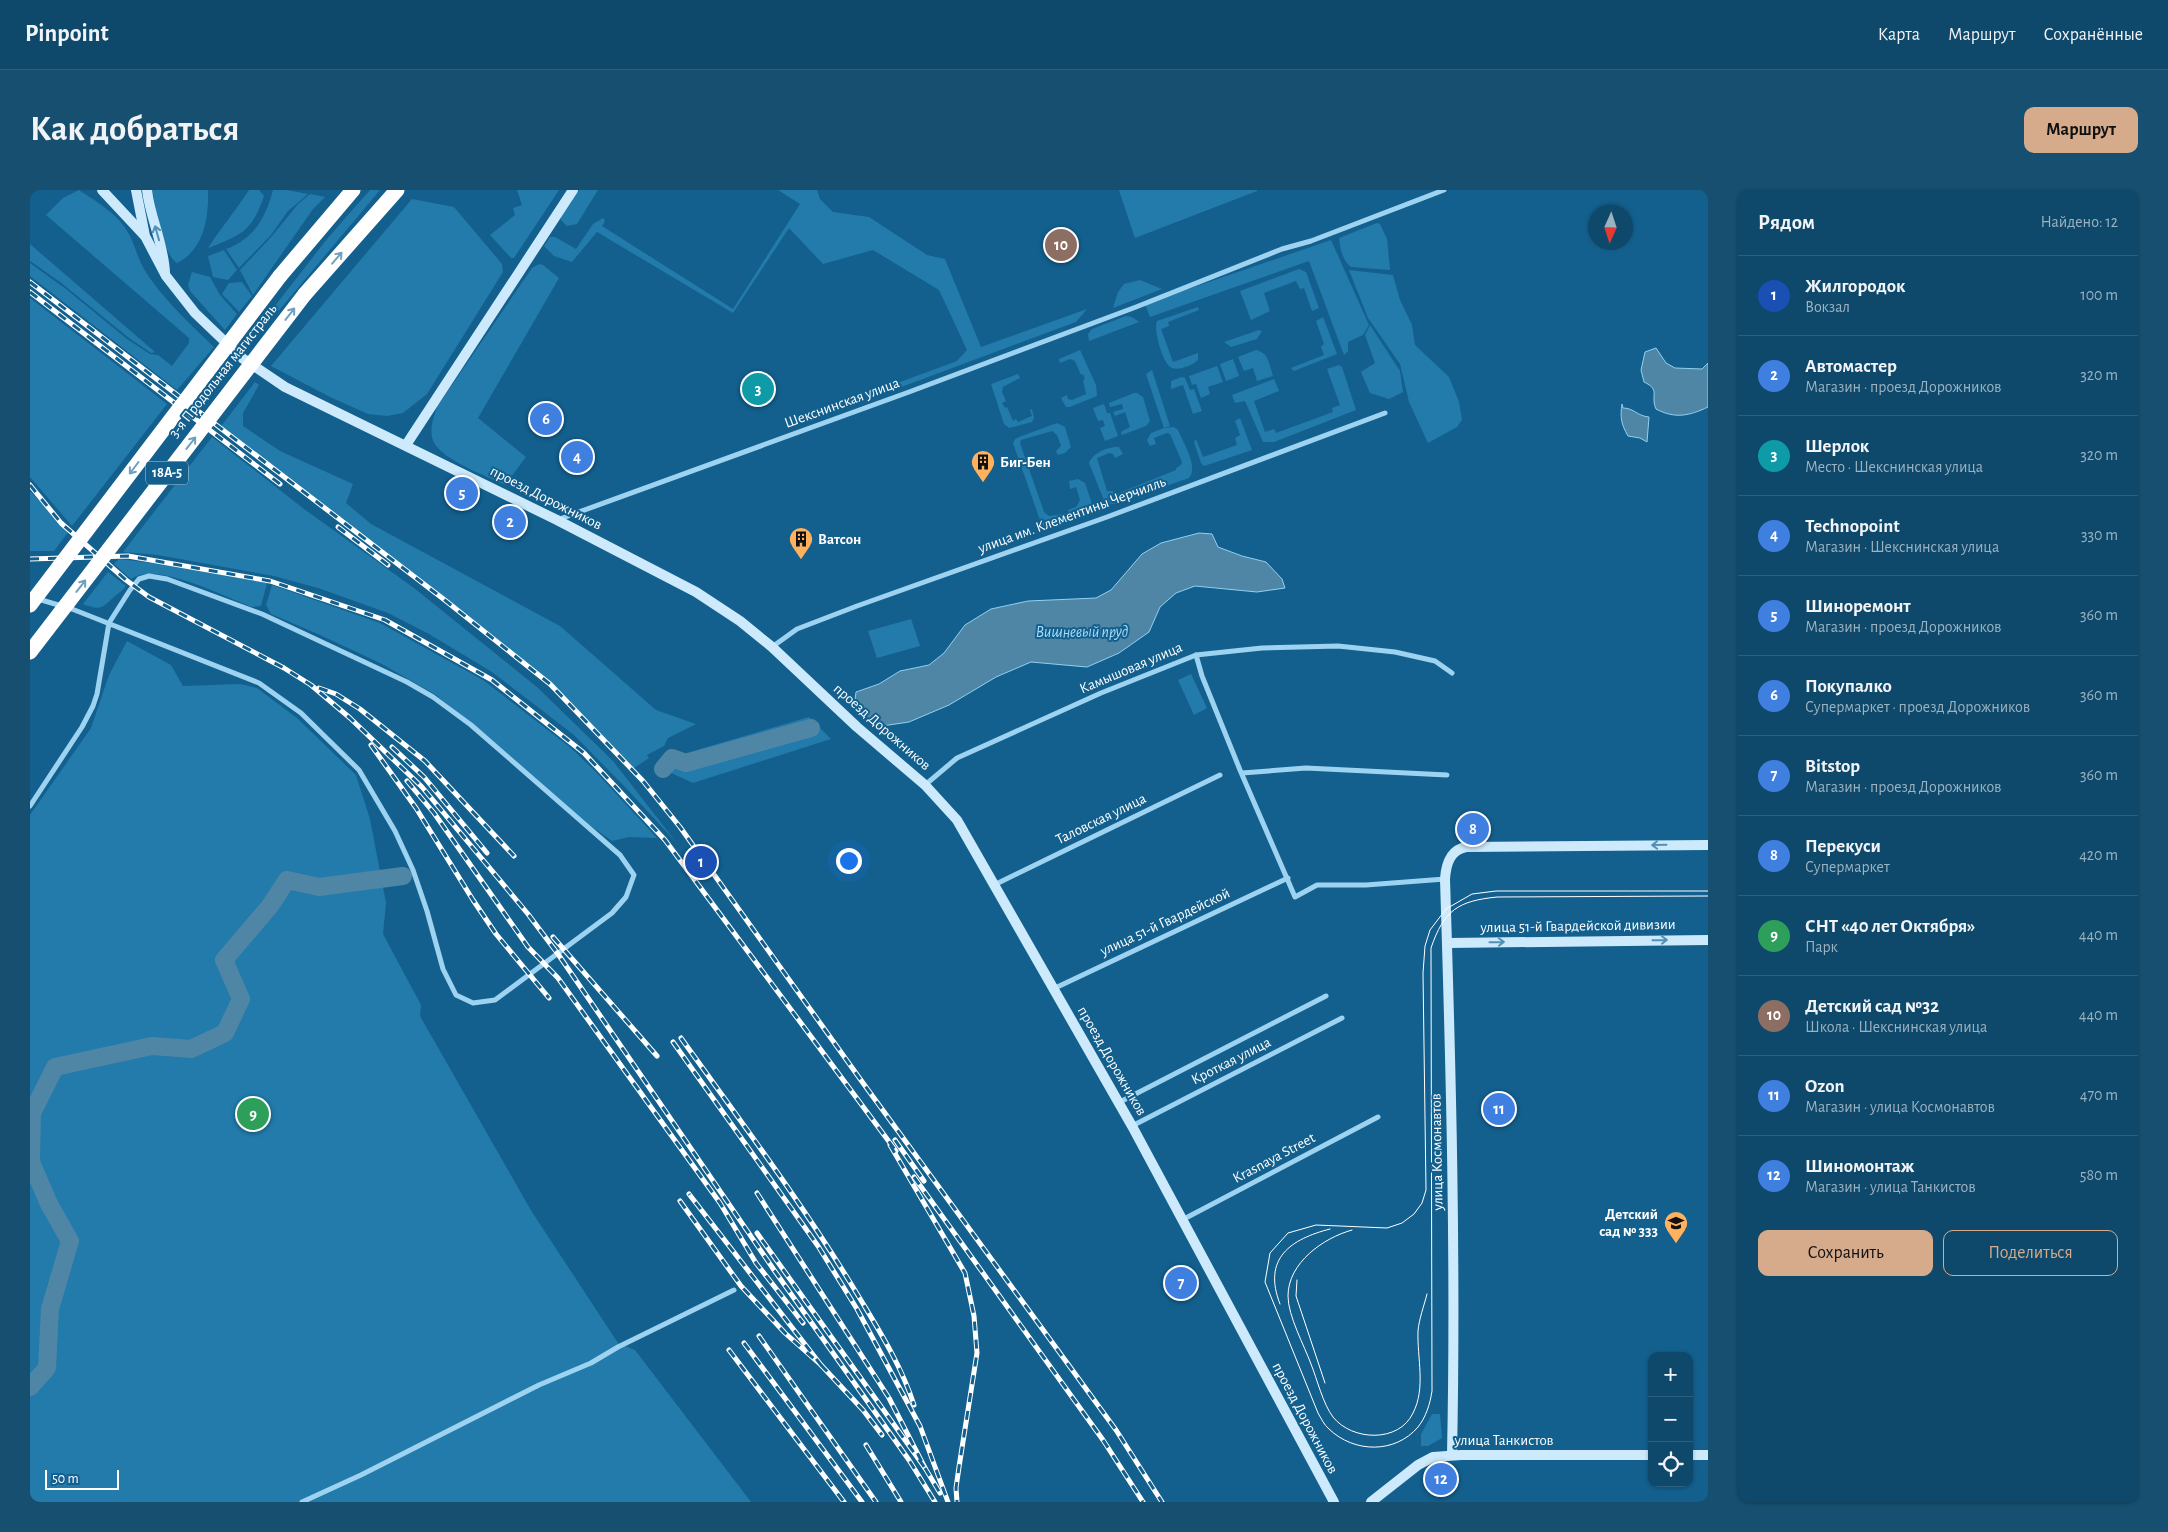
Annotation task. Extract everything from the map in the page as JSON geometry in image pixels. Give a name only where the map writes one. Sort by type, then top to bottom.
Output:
[{"type":"highway","name":"3-я Продольная магистраль","points":[[30,605],[280,276],[353,190]]},
{"type":"highway","name":"3-я Продольная магистраль","points":[[30,652],[305,294],[398,190]]},
{"type":"main road","name":"проезд Дорожников","points":[[102,190],[145,236],[166,276],[195,313],[242,358],[285,387],[406,444],[696,592],[740,621],[772,647],[857,727],[925,784],[957,820],[1132,1126],[1334,1502]]},
{"type":"main road","name":"проезд Дорожников","points":[[136,190],[145,236]]},
{"type":"main road","points":[[147,190],[152,218],[164,259],[166,276]]},
{"type":"main road","points":[[406,444],[573,190]]},
{"type":"main road","name":"улица Космонавтов","points":[[1452,1455],[1452,1198],[1448,943],[1445,879],[1448,861],[1454,852],[1466,847],[1708,845]]},
{"type":"main road","name":"улица 51-й Гвардейской дивизии","points":[[1448,943],[1708,940]]},
{"type":"main road","name":"улица Танкистов","points":[[1371,1502],[1418,1464],[1433,1457],[1452,1455],[1648,1455]]},
{"type":"main road","points":[[1693,1455],[1708,1455]]},
{"type":"street","name":"Шекснинская улица","points":[[557,520],[1136,307],[1282,249],[1311,241],[1444,190]]},
{"type":"street","name":"улица им. Клементины Черчилль","points":[[772,647],[798,629],[857,606],[1107,517],[1385,413]]},
{"type":"street","points":[[30,596],[109,623],[259,683],[301,713],[359,770],[395,831],[413,870],[428,911],[443,969],[456,995],[473,1003],[496,1000],[612,913],[626,897],[634,875],[620,855],[471,725],[434,697],[407,682],[262,614],[167,579],[149,576],[139,579],[109,623],[97,694],[93,706],[82,727],[30,806]]},
{"type":"street","name":"Камышовая улица","points":[[925,784],[957,758],[1101,693],[1196,654],[1262,648],[1338,646],[1395,652],[1435,661],[1452,673]]},
{"type":"street","points":[[1196,654],[1202,676],[1295,897],[1317,885],[1366,885],[1445,879]]},
{"type":"street","points":[[1242,773],[1306,768],[1448,775]]},
{"type":"street","name":"Таловская улица","points":[[994,885],[1220,776]]},
{"type":"street","name":"улица 51-й Гвардейской","points":[[1053,989],[1288,878]]},
{"type":"street","name":"Кроткая улица","points":[[1118,1103],[1326,996]]},
{"type":"street","name":"Кроткая улица","points":[[1132,1126],[1342,1018]]},
{"type":"street","name":"Krasnaya Street","points":[[1182,1220],[1378,1117]]},
{"type":"street","points":[[302,1502],[361,1475],[538,1385],[591,1362],[734,1290]]},
{"type":"shaded area","points":[[79,190],[108,210],[120,221],[130,236],[144,269],[154,284],[214,347],[177,390],[30,276],[30,263],[66,289],[127,339],[150,354],[158,355],[172,366],[189,343],[189,338],[46,215],[63,198]]},
{"type":"shaded area","points":[[152,190],[208,190],[206,222],[203,232],[193,250],[177,263],[172,258],[164,241]]},
{"type":"shaded area","points":[[249,190],[259,190],[264,196],[255,217],[237,235],[208,248],[239,205]]},
{"type":"shaded area","points":[[273,190],[287,190],[308,194],[288,211],[271,235],[239,268],[226,249],[236,245],[257,226],[267,209]]},
{"type":"shaded area","points":[[370,190],[380,190],[276,314],[271,311],[327,239]]},
{"type":"shaded area","points":[[517,190],[559,190],[514,258],[511,258],[490,235],[515,215],[513,208],[522,205]]},
{"type":"shaded area","points":[[579,190],[598,190],[577,224],[567,226],[561,220],[561,217]]},
{"type":"shaded area","points":[[778,190],[817,190],[820,199],[833,212],[869,217],[927,255],[945,259],[981,347],[1087,309],[1076,322],[880,395],[873,392],[957,361],[967,350],[939,290],[873,250],[823,264],[789,228],[733,313],[597,232],[572,262],[554,256],[544,246],[550,237],[555,237],[576,249],[593,224],[603,218],[605,221],[602,226],[733,309],[800,204]]},
{"type":"shaded area","points":[[1119,190],[1257,190],[1257,191],[1135,238]]},
{"type":"shaded area","points":[[310,194],[325,197],[313,209],[253,295],[240,270],[272,236],[298,204]]},
{"type":"shaded area","points":[[412,199],[454,207],[502,264],[503,272],[427,394],[403,413],[387,416],[368,414],[330,397],[271,366]]},
{"type":"shaded area","points":[[1377,223],[1380,224],[1387,239],[1390,270],[1351,267],[1341,250],[1339,238]]},
{"type":"shaded area","points":[[1331,240],[1369,325],[1363,335],[1348,342],[1348,351],[1344,355],[1309,261],[1150,317],[1145,304]]},
{"type":"shaded area","points":[[30,244],[155,352],[151,353],[129,338],[60,282],[30,261]]},
{"type":"shaded area","points":[[224,250],[237,270],[228,280],[213,277],[208,256]]},
{"type":"shaded area","points":[[539,264],[559,278],[478,418],[526,457],[505,485],[463,466],[442,452],[435,445],[432,437],[432,425],[437,407],[532,268]]},
{"type":"shaded area","points":[[1299,269],[1306,272],[1319,308],[1312,311],[1304,288],[1300,289],[1296,281],[1264,293],[1270,311],[1251,320],[1240,291]]},
{"type":"shaded area","points":[[1349,270],[1393,275],[1400,300],[1412,325],[1415,345],[1449,377],[1459,402],[1462,420],[1457,427],[1428,443],[1409,402],[1400,364],[1368,318]]},
{"type":"shaded area","points":[[192,272],[210,277],[220,295],[237,314],[225,330],[190,291],[188,285]]},
{"type":"shaded area","points":[[1140,280],[1162,289],[1113,308],[1118,292],[1124,284]]},
{"type":"shaded area","points":[[242,282],[252,296],[239,312],[222,294],[229,283]]},
{"type":"shaded area","points":[[30,298],[167,404],[72,526],[30,477]]},
{"type":"shaded area","points":[[1198,307],[1199,310],[1168,322],[1169,326],[1161,329],[1173,362],[1198,353],[1198,360],[1193,364],[1182,368],[1172,368],[1165,361],[1162,354],[1156,331],[1157,321]]},
{"type":"shaded area","points":[[1126,316],[1132,317],[1139,322],[1089,341],[1088,334],[1092,329]]},
{"type":"shaded area","points":[[1323,317],[1337,354],[1294,371],[1291,368],[1324,355],[1321,347],[1324,344],[1316,321]]},
{"type":"shaded area","points":[[1370,325],[1400,371],[1403,392],[1389,399],[1370,393],[1361,372],[1375,363],[1365,335]]},
{"type":"shaded area","points":[[1259,330],[1262,331],[1257,339],[1231,347],[1224,342]]},
{"type":"shaded area","points":[[1080,350],[1096,385],[1097,396],[1066,407],[1061,398],[1067,395],[1068,399],[1072,400],[1086,394],[1083,380],[1085,379],[1083,374],[1081,375],[1075,361],[1070,359],[1060,363],[1059,359]]},
{"type":"shaded area","points":[[1256,350],[1266,356],[1273,376],[1257,381],[1253,368],[1244,371],[1238,357]]},
{"type":"shaded area","points":[[1233,359],[1239,376],[1226,381],[1220,364]]},
{"type":"shaded area","points":[[1339,365],[1342,367],[1356,410],[1274,442],[1263,442],[1245,401],[1235,403],[1232,395],[1274,379],[1279,391],[1254,401],[1265,432],[1274,429],[1276,433],[1333,412],[1332,408],[1340,405],[1327,369]]},
{"type":"shaded area","points":[[1217,366],[1223,382],[1208,387],[1210,394],[1201,398],[1196,384],[1192,385],[1189,376]]},
{"type":"shaded area","points":[[1152,370],[1170,426],[1164,428],[1146,374]]},
{"type":"shaded area","points":[[1018,374],[1020,378],[1003,387],[1002,392],[1006,401],[1002,403],[1005,408],[1007,407],[1013,421],[1016,419],[1018,422],[1032,416],[1030,410],[1032,409],[1034,418],[1032,422],[1009,428],[1004,424],[991,384]]},
{"type":"shaded area","points":[[1182,377],[1185,378],[1190,390],[1194,389],[1202,411],[1193,414],[1183,385],[1171,389],[1171,381]]},
{"type":"shaded area","points":[[255,382],[259,385],[243,413],[243,426],[280,451],[353,484],[346,503],[371,524],[560,626],[656,710],[696,724],[668,738],[664,746],[647,755],[649,758],[634,768],[567,699],[476,621],[219,429]]},
{"type":"shaded area","points":[[1134,393],[1143,397],[1150,421],[1146,426],[1122,435],[1121,432],[1130,427],[1125,412],[1115,416],[1113,412],[1123,409],[1122,404],[1110,407],[1109,403]]},
{"type":"shaded area","points":[[1104,404],[1107,413],[1110,413],[1118,436],[1105,441],[1100,428],[1105,426],[1103,420],[1098,421],[1093,408]]},
{"type":"shaded area","points":[[1240,418],[1252,450],[1204,466],[1201,463],[1194,442],[1196,439],[1203,457],[1237,445],[1235,438],[1240,435],[1235,421]]},
{"type":"shaded area","points":[[1057,423],[1065,427],[1071,447],[1065,453],[1058,455],[1056,451],[1061,446],[1057,435],[1052,431],[1021,440],[1020,443],[1044,512],[1049,516],[1069,513],[1068,510],[1076,507],[1080,500],[1076,487],[1070,489],[1069,481],[1078,479],[1085,483],[1094,510],[1092,514],[1049,529],[1042,526],[1013,443],[1019,437]]},
{"type":"shaded area","points":[[1174,427],[1178,430],[1191,462],[1192,474],[1189,478],[1114,504],[1105,503],[1089,463],[1091,459],[1101,451],[1119,447],[1123,454],[1115,458],[1113,454],[1109,453],[1097,458],[1107,491],[1113,491],[1114,495],[1176,470],[1182,462],[1170,434],[1167,433],[1154,438],[1156,444],[1150,446],[1147,440],[1151,433],[1164,428]]},
{"type":"shaded area","points":[[212,437],[304,509],[414,588],[537,687],[613,761],[676,842],[574,735],[492,672],[429,634],[388,613],[318,588],[274,576],[158,555],[123,552]]},
{"type":"shaded area","points":[[30,491],[69,531],[54,551],[30,551]]},
{"type":"shaded area","points":[[119,559],[168,565],[267,583],[261,606],[252,607],[191,582],[173,577],[157,574],[142,575],[131,579],[114,564]]},
{"type":"shaded area","points":[[108,572],[126,586],[101,607],[83,604]]},
{"type":"shaded area","points":[[272,585],[380,623],[483,680],[571,748],[657,838],[629,837],[612,841],[591,826],[436,695],[382,664],[271,614],[266,605]]},
{"type":"shaded area","points":[[911,619],[920,646],[877,658],[868,631]]},
{"type":"shaded area","points":[[127,641],[171,665],[183,686],[240,684],[257,688],[297,718],[356,775],[370,819],[386,903],[383,934],[421,1005],[420,1016],[532,1212],[618,1343],[635,1350],[751,1502],[30,1502],[30,815],[91,728],[109,675]]},
{"type":"shaded area","points":[[1191,674],[1207,708],[1194,715],[1178,680]]},
{"type":"shaded area","points":[[809,717],[831,739],[693,783],[667,771],[680,755]]},
{"type":"shaded area","points":[[1432,1414],[1440,1414],[1442,1438],[1428,1446],[1421,1446],[1421,1434]]},
{"type":"water","points":[[1656,348],[1666,363],[1675,368],[1702,369],[1708,363],[1708,407],[1695,413],[1682,415],[1669,414],[1656,409],[1654,390],[1644,382],[1641,370],[1645,352]]},
{"type":"water","points":[[1622,404],[1623,408],[1649,417],[1647,442],[1640,438],[1628,436],[1622,420]]},
{"type":"water","name":"Вишневый пруд","points":[[1199,533],[1212,534],[1218,547],[1266,562],[1282,579],[1285,588],[1257,592],[1195,586],[1176,593],[1160,607],[1149,632],[1119,653],[1087,667],[1031,662],[996,677],[949,705],[909,722],[882,726],[866,721],[854,708],[856,692],[879,684],[900,671],[929,665],[944,653],[965,625],[991,609],[1028,601],[1096,598],[1111,590],[1142,554],[1161,543]]},
{"type":"waterway","points":[[663,769],[672,758],[686,763],[811,728]]},
{"type":"waterway","points":[[30,1387],[47,1368],[50,1309],[70,1241],[49,1204],[31,1162],[32,1113],[55,1067],[152,1046],[191,1049],[225,1033],[241,999],[224,960],[270,906],[287,880],[319,887],[403,876]]},
{"type":"tram line","points":[[1708,891],[1496,891],[1472,894],[1446,909],[1430,930],[1425,946],[1423,973],[1426,1190],[1422,1203],[1414,1214],[1402,1223],[1387,1228],[1316,1225],[1288,1233],[1270,1253],[1265,1282],[1318,1413],[1327,1427],[1339,1437],[1350,1443],[1362,1446],[1386,1446],[1398,1442],[1409,1436],[1421,1423],[1431,1396],[1431,948],[1447,916],[1462,905],[1472,901],[1497,897],[1708,896]]},
{"type":"tram line","points":[[1280,1304],[1275,1288],[1275,1274],[1278,1263],[1284,1253],[1303,1238],[1330,1229]]},
{"type":"tram line","points":[[1352,1230],[1330,1239],[1309,1254],[1294,1273],[1288,1296],[1293,1321],[1323,1398],[1329,1412],[1341,1425],[1363,1434],[1387,1434],[1397,1430],[1406,1423],[1413,1413],[1417,1403],[1420,1383],[1418,1331],[1427,1294]]},
{"type":"tram line","points":[[1297,1280],[1296,1296],[1325,1383]]},
{"type":"railway","points":[[30,282],[446,601],[550,684],[643,781],[680,827],[863,1083],[1116,1430],[1162,1502]]},
{"type":"railway","points":[[30,292],[280,484]]},
{"type":"railway","points":[[30,485],[61,523],[126,580],[149,597],[284,668],[311,685],[350,718],[422,787],[528,914],[558,954],[774,1270],[909,1460],[935,1502]]},
{"type":"railway","points":[[338,527],[388,565]]},
{"type":"railway","points":[[30,559],[128,556],[270,581],[385,620],[492,680],[584,753],[665,840],[896,1151]]},
{"type":"railway","points":[[319,688],[336,694],[360,709],[425,761],[514,856]]},
{"type":"railway","points":[[371,745],[416,808],[496,934],[549,998]]},
{"type":"railway","points":[[392,747],[424,777],[487,853]]},
{"type":"railway","points":[[407,781],[434,813],[528,947],[558,978],[720,1203],[756,1263],[803,1323]]},
{"type":"railway","points":[[553,937],[657,1056]]},
{"type":"railway","points":[[681,1038],[773,1166],[838,1264],[875,1323],[903,1376],[914,1405]]},
{"type":"railway","points":[[673,1042],[818,1246],[857,1309],[920,1426],[948,1502]]},
{"type":"railway","points":[[895,1140],[924,1181]]},
{"type":"railway","points":[[890,1145],[965,1273],[974,1316],[977,1353],[956,1488],[957,1502]]},
{"type":"railway","points":[[914,1177],[1103,1440],[1143,1502]]},
{"type":"railway","points":[[757,1193],[889,1398],[925,1468],[757,1233]]},
{"type":"railway","points":[[680,1201],[741,1286],[785,1333],[821,1365],[689,1194]]},
{"type":"railway","points":[[759,1336],[876,1502]]},
{"type":"railway","points":[[744,1343],[862,1502]]},
{"type":"railway","points":[[729,1350],[844,1502]]},
{"type":"railway","points":[[821,1365],[863,1410],[882,1435]]},
{"type":"railway","points":[[866,1445],[901,1502]]},
{"type":"railway","points":[[925,1468],[940,1493]]},
{"type":"place","name":"Детский сад №32","points":[[1061,245]]},
{"type":"place","name":"Шерлок","points":[[758,389]]},
{"type":"place","name":"Покупалко","points":[[546,419]]},
{"type":"place","name":"Technopoint","points":[[577,457]]},
{"type":"place","name":"Биг-Бен","points":[[983,483]]},
{"type":"place","name":"Шиноремонт","points":[[462,493]]},
{"type":"place","name":"Автомастер","points":[[510,522]]},
{"type":"place","name":"Ватсон","points":[[801,560]]},
{"type":"place","name":"Перекуси","points":[[1473,829]]},
{"type":"place","name":"Жилгородок","points":[[701,862]]},
{"type":"place","name":"Ozon","points":[[1499,1109]]},
{"type":"place","name":"СНТ «40 лет Октября»","points":[[253,1114]]},
{"type":"place","name":"Детский сад № 333","points":[[1676,1244]]},
{"type":"place","name":"Bitstop","points":[[1181,1283]]},
{"type":"place","name":"Шиномонтаж","points":[[1441,1479]]}]
